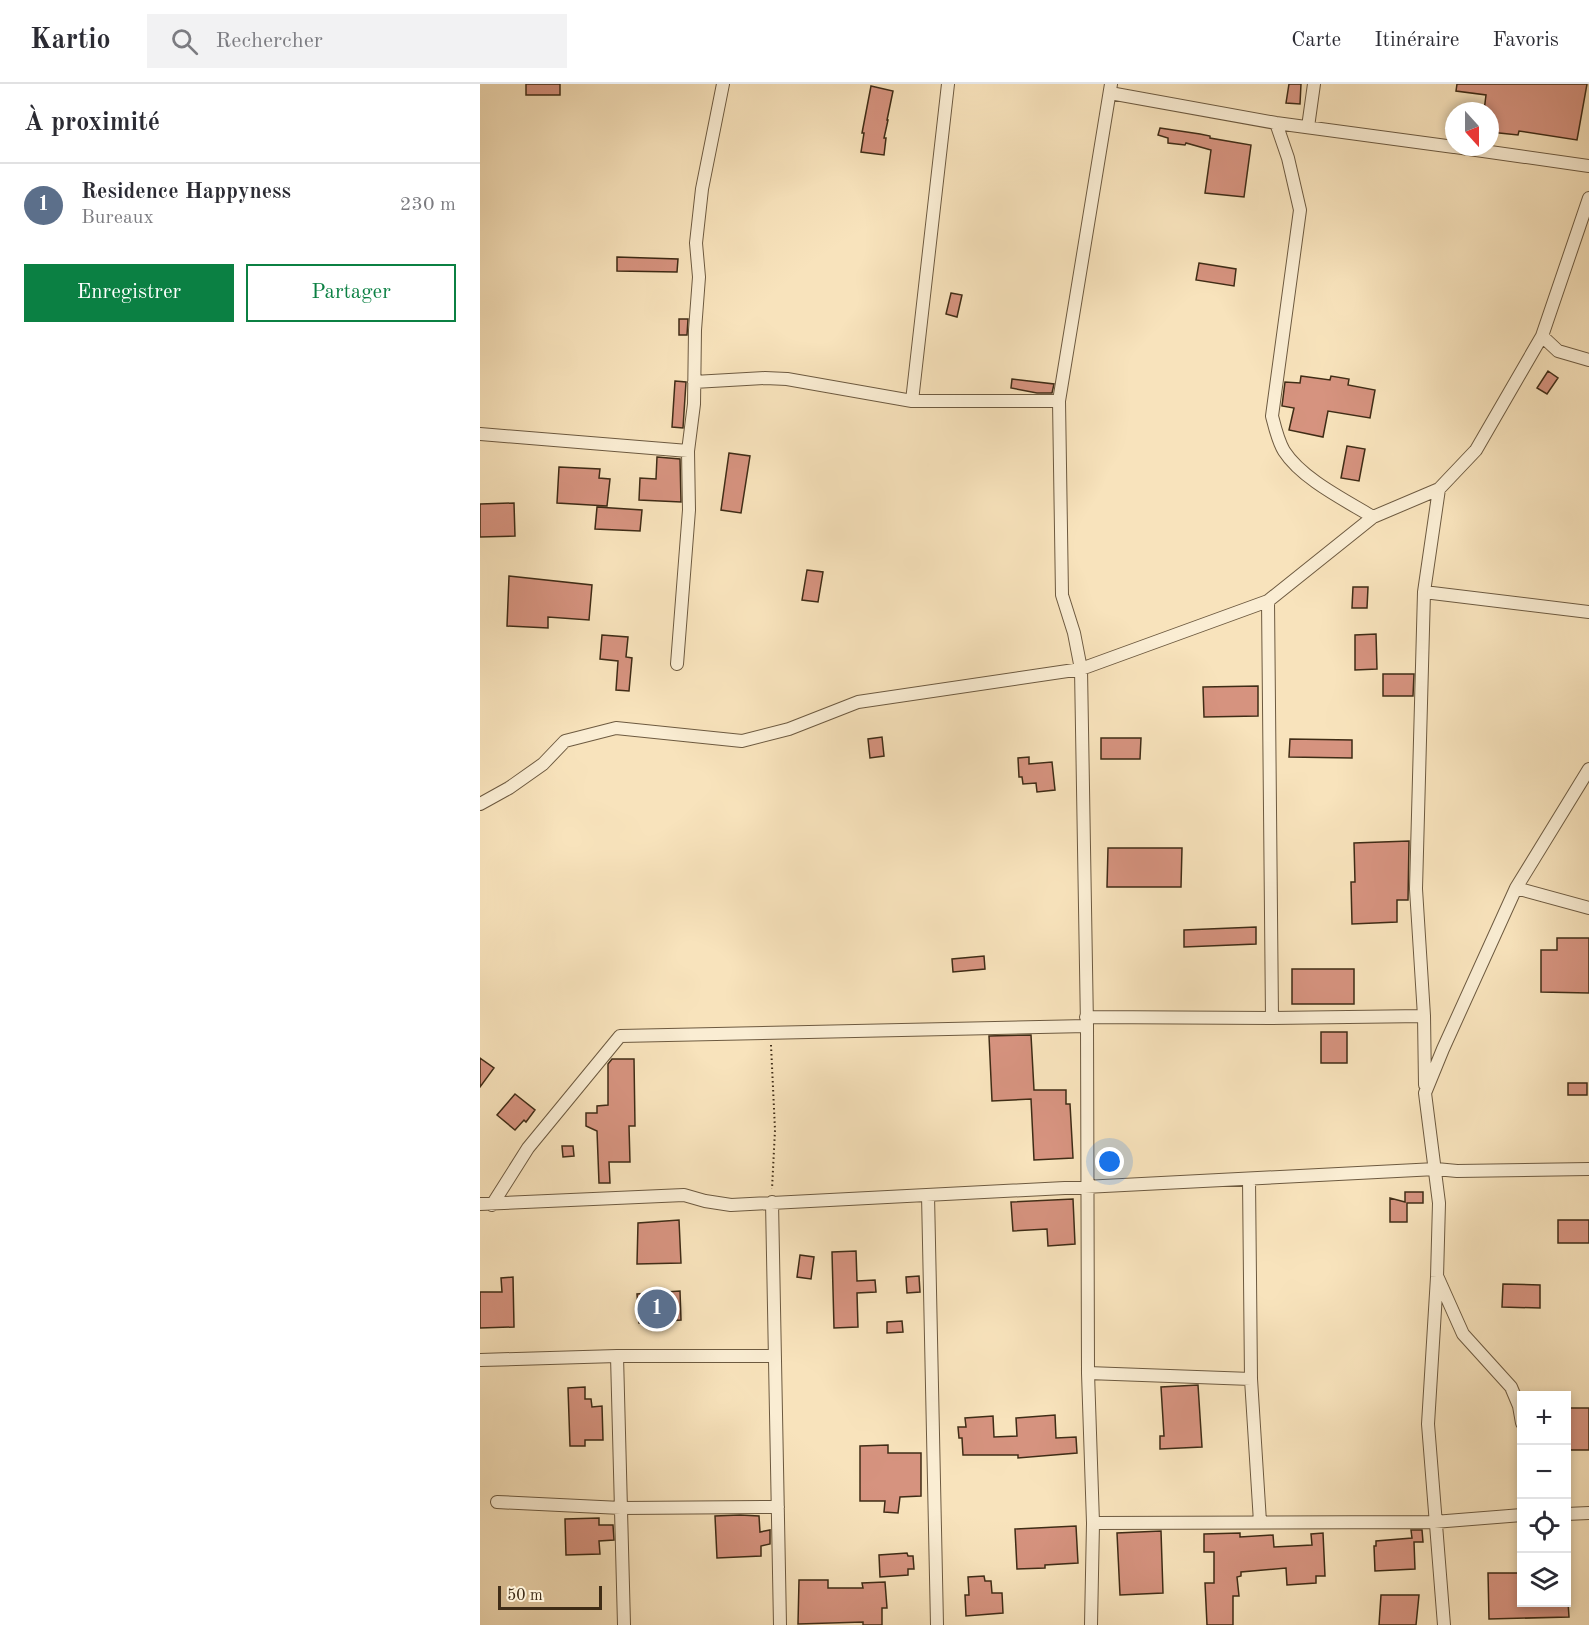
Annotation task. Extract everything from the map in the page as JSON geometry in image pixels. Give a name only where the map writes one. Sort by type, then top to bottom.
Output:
[{"type":"street","points":[[677,664],[689,510],[688,451],[693,421],[699,277],[696,243],[702,189],[723,84]]},
{"type":"street","points":[[912,401],[948,84]]},
{"type":"street","points":[[1308,127],[1314,84]]},
{"type":"street","points":[[1091,1625],[1094,1523],[1088,1373],[1081,669],[1074,633],[1062,595],[1059,401],[1110,89],[1276,123],[1445,146]]},
{"type":"street","points":[[1276,123],[1288,158],[1300,210],[1296,253],[1272,416],[1279,442],[1294,464],[1328,489],[1373,517]]},
{"type":"street","points":[[1499,153],[1589,166]]},
{"type":"street","points":[[480,804],[509,788],[543,764],[565,741],[615,728],[742,741],[789,729],[858,702],[1081,669],[1268,601],[1373,517],[1439,489],[1476,450],[1542,336],[1589,198]]},
{"type":"street","points":[[1542,336],[1558,351],[1589,360]]},
{"type":"street","points":[[694,382],[765,378],[912,401],[1059,401]]},
{"type":"street","points":[[480,434],[688,451]]},
{"type":"street","points":[[1439,489],[1424,591],[1416,889],[1424,1016],[1425,1093],[1439,1203],[1428,1424],[1444,1625]]},
{"type":"street","points":[[1424,591],[1589,612]]},
{"type":"street","points":[[1268,601],[1272,1018]]},
{"type":"street","points":[[1425,1093],[1515,888],[1589,769]]},
{"type":"street","points":[[1515,888],[1589,908]]},
{"type":"street","points":[[486,1205],[528,1148],[620,1036],[1086,1022],[1424,1016]]},
{"type":"street","points":[[486,1205],[684,1195],[731,1205],[1436,1169],[1456,1171],[1589,1169]]},
{"type":"street","points":[[1249,1179],[1251,1379],[1260,1522]]},
{"type":"street","points":[[928,1195],[937,1625]]},
{"type":"street","points":[[772,1202],[780,1625]]},
{"type":"street","points":[[1437,1277],[1463,1334],[1511,1387],[1517,1401]]},
{"type":"street","points":[[480,1360],[617,1356],[775,1356]]},
{"type":"street","points":[[617,1356],[624,1625]]},
{"type":"street","points":[[1088,1373],[1251,1379]]},
{"type":"street","points":[[497,1502],[621,1508],[778,1507]]},
{"type":"street","points":[[1571,1514],[1589,1513]]},
{"type":"street","points":[[1094,1523],[1434,1522],[1517,1515]]},
{"type":"path","points":[[770,1033],[775,1130],[772,1202]]},
{"type":"building","points":[[526,84],[560,84],[560,95],[526,95]]},
{"type":"building","points":[[1289,84],[1301,84],[1300,104],[1286,103]]},
{"type":"building","points":[[1457,84],[1587,84],[1577,140],[1519,131],[1518,135],[1499,133],[1499,102],[1485,102],[1486,95],[1456,91]]},
{"type":"building","points":[[871,86],[893,91],[884,138],[886,138],[884,155],[861,152],[864,133],[862,133]]},
{"type":"building","points":[[1160,128],[1251,145],[1244,197],[1205,193],[1211,150],[1186,143],[1185,145],[1168,143],[1168,138],[1158,135]]},
{"type":"building","points":[[617,257],[678,259],[677,272],[617,271]]},
{"type":"building","points":[[1199,263],[1236,269],[1234,286],[1196,280]]},
{"type":"building","points":[[951,293],[962,295],[957,317],[946,314]]},
{"type":"building","points":[[679,319],[688,319],[687,335],[679,335]]},
{"type":"building","points":[[1548,371],[1558,378],[1547,394],[1537,388]]},
{"type":"building","points":[[1301,376],[1330,380],[1331,376],[1349,379],[1348,385],[1375,390],[1370,418],[1328,411],[1323,437],[1289,430],[1294,408],[1282,406],[1285,382],[1300,383]]},
{"type":"building","points":[[1012,379],[1054,384],[1052,393],[1037,393],[1011,388]]},
{"type":"building","points":[[675,381],[686,382],[683,428],[672,427]]},
{"type":"building","points":[[1347,446],[1365,449],[1359,481],[1341,478]]},
{"type":"building","points":[[729,453],[750,456],[741,513],[721,510]]},
{"type":"building","points":[[657,457],[680,459],[681,502],[639,500],[640,478],[656,479]]},
{"type":"building","points":[[559,467],[600,469],[599,478],[610,479],[607,506],[557,503]]},
{"type":"building","points":[[514,503],[515,536],[480,537],[480,504]]},
{"type":"building","points":[[597,507],[642,510],[640,531],[595,529]]},
{"type":"building","points":[[807,570],[823,572],[818,602],[802,600]]},
{"type":"building","points":[[509,576],[592,585],[589,620],[548,617],[548,628],[507,626]]},
{"type":"building","points":[[1353,587],[1368,587],[1367,608],[1352,608]]},
{"type":"building","points":[[1376,634],[1377,669],[1355,670],[1355,635]]},
{"type":"building","points":[[602,635],[628,637],[626,657],[632,658],[629,691],[616,690],[618,661],[600,659]]},
{"type":"building","points":[[1383,674],[1414,674],[1413,696],[1383,696]]},
{"type":"building","points":[[1258,686],[1258,716],[1204,717],[1203,687]]},
{"type":"building","points":[[882,737],[884,756],[870,758],[868,739]]},
{"type":"building","points":[[1101,738],[1141,738],[1140,759],[1101,759]]},
{"type":"building","points":[[1290,739],[1352,740],[1352,758],[1289,757]]},
{"type":"building","points":[[1029,757],[1029,764],[1052,762],[1055,790],[1037,792],[1036,783],[1023,784],[1022,777],[1019,777],[1018,758]]},
{"type":"building","points":[[1409,841],[1408,900],[1397,900],[1397,922],[1352,924],[1351,882],[1355,882],[1354,843]]},
{"type":"building","points":[[1108,848],[1182,848],[1181,887],[1107,887]]},
{"type":"building","points":[[1256,927],[1256,944],[1184,947],[1184,930]]},
{"type":"building","points":[[1557,938],[1589,938],[1589,993],[1541,992],[1541,950],[1557,950]]},
{"type":"building","points":[[984,956],[985,969],[953,972],[952,959]]},
{"type":"building","points":[[1292,969],[1354,969],[1354,1004],[1292,1004]]},
{"type":"building","points":[[1321,1032],[1347,1032],[1347,1063],[1321,1063]]},
{"type":"building","points":[[1031,1035],[1034,1090],[1066,1090],[1066,1104],[1070,1104],[1073,1158],[1034,1160],[1031,1099],[992,1101],[989,1036]]},
{"type":"building","points":[[480,1058],[494,1068],[480,1087]]},
{"type":"building","points":[[612,1059],[634,1059],[635,1126],[629,1126],[630,1162],[609,1162],[610,1183],[599,1183],[597,1131],[586,1126],[586,1113],[597,1113],[597,1106],[608,1105],[608,1064]]},
{"type":"building","points":[[1568,1083],[1587,1083],[1587,1095],[1568,1095]]},
{"type":"building","points":[[515,1094],[535,1110],[526,1122],[524,1120],[515,1130],[497,1115]]},
{"type":"building","points":[[562,1146],[573,1146],[574,1156],[563,1157]]},
{"type":"building","points":[[1405,1192],[1423,1192],[1423,1203],[1407,1203],[1407,1222],[1390,1222],[1390,1198],[1405,1202]]},
{"type":"building","points":[[1073,1199],[1075,1244],[1048,1246],[1047,1229],[1013,1231],[1011,1202]]},
{"type":"building","points":[[679,1220],[681,1263],[637,1264],[638,1223]]},
{"type":"building","points":[[1558,1220],[1589,1220],[1589,1243],[1558,1243]]},
{"type":"building","points":[[856,1251],[857,1281],[875,1280],[876,1292],[857,1293],[858,1327],[834,1328],[832,1252]]},
{"type":"building","points":[[800,1255],[814,1257],[811,1279],[797,1277]]},
{"type":"building","points":[[919,1276],[920,1292],[907,1293],[906,1277]]},
{"type":"building","points":[[513,1277],[514,1327],[480,1328],[480,1292],[502,1292],[501,1278]]},
{"type":"building","points":[[1503,1284],[1540,1285],[1540,1308],[1502,1307]]},
{"type":"building","points":[[680,1291],[681,1320],[639,1323],[637,1294]]},
{"type":"building","points":[[902,1321],[903,1332],[887,1333],[887,1322]]},
{"type":"building","points":[[1198,1385],[1202,1447],[1160,1449],[1160,1436],[1164,1436],[1161,1387]]},
{"type":"building","points":[[585,1387],[585,1399],[591,1399],[592,1407],[602,1406],[603,1440],[585,1440],[585,1446],[570,1446],[568,1388]]},
{"type":"building","points":[[1571,1408],[1589,1408],[1589,1450],[1571,1450]]},
{"type":"building","points":[[1055,1415],[1056,1438],[1076,1437],[1077,1453],[1018,1458],[1018,1455],[963,1455],[962,1438],[959,1438],[958,1427],[966,1427],[965,1418],[993,1416],[994,1437],[1017,1436],[1016,1418]]},
{"type":"building","points":[[888,1445],[888,1453],[921,1453],[921,1496],[900,1497],[898,1513],[884,1512],[885,1501],[860,1501],[860,1446]]},
{"type":"building","points":[[715,1516],[759,1516],[760,1532],[770,1530],[770,1544],[761,1546],[761,1556],[717,1558]]},
{"type":"building","points":[[599,1518],[599,1525],[613,1525],[614,1540],[599,1541],[600,1554],[566,1555],[565,1519]]},
{"type":"building","points":[[1076,1526],[1078,1563],[1017,1569],[1015,1529]]},
{"type":"building","points":[[1411,1530],[1422,1530],[1423,1542],[1414,1542],[1415,1569],[1375,1571],[1374,1546],[1376,1546],[1376,1541],[1412,1538]]},
{"type":"building","points":[[1161,1531],[1163,1593],[1120,1595],[1117,1533]]},
{"type":"building","points":[[1240,1533],[1240,1537],[1273,1535],[1274,1547],[1312,1545],[1311,1534],[1323,1533],[1325,1576],[1316,1576],[1316,1583],[1287,1585],[1286,1568],[1241,1572],[1241,1576],[1237,1577],[1239,1596],[1233,1596],[1233,1625],[1207,1625],[1205,1583],[1214,1583],[1214,1552],[1204,1552],[1204,1534]]},
{"type":"building","points":[[907,1553],[908,1556],[913,1556],[914,1569],[908,1569],[908,1575],[880,1577],[879,1555]]},
{"type":"building","points":[[1488,1573],[1517,1573],[1517,1607],[1568,1607],[1569,1617],[1489,1619]]},
{"type":"building","points":[[984,1576],[985,1581],[991,1581],[992,1593],[1002,1593],[1003,1613],[966,1616],[965,1595],[969,1595],[968,1577]]},
{"type":"building","points":[[799,1580],[828,1580],[828,1588],[863,1588],[862,1583],[885,1582],[887,1608],[882,1608],[882,1625],[863,1625],[863,1622],[798,1624]]},
{"type":"building","points":[[1381,1595],[1419,1595],[1416,1625],[1379,1625]]},
{"type":"place","name":"Residence Happyness","points":[[657,1309]]}]
